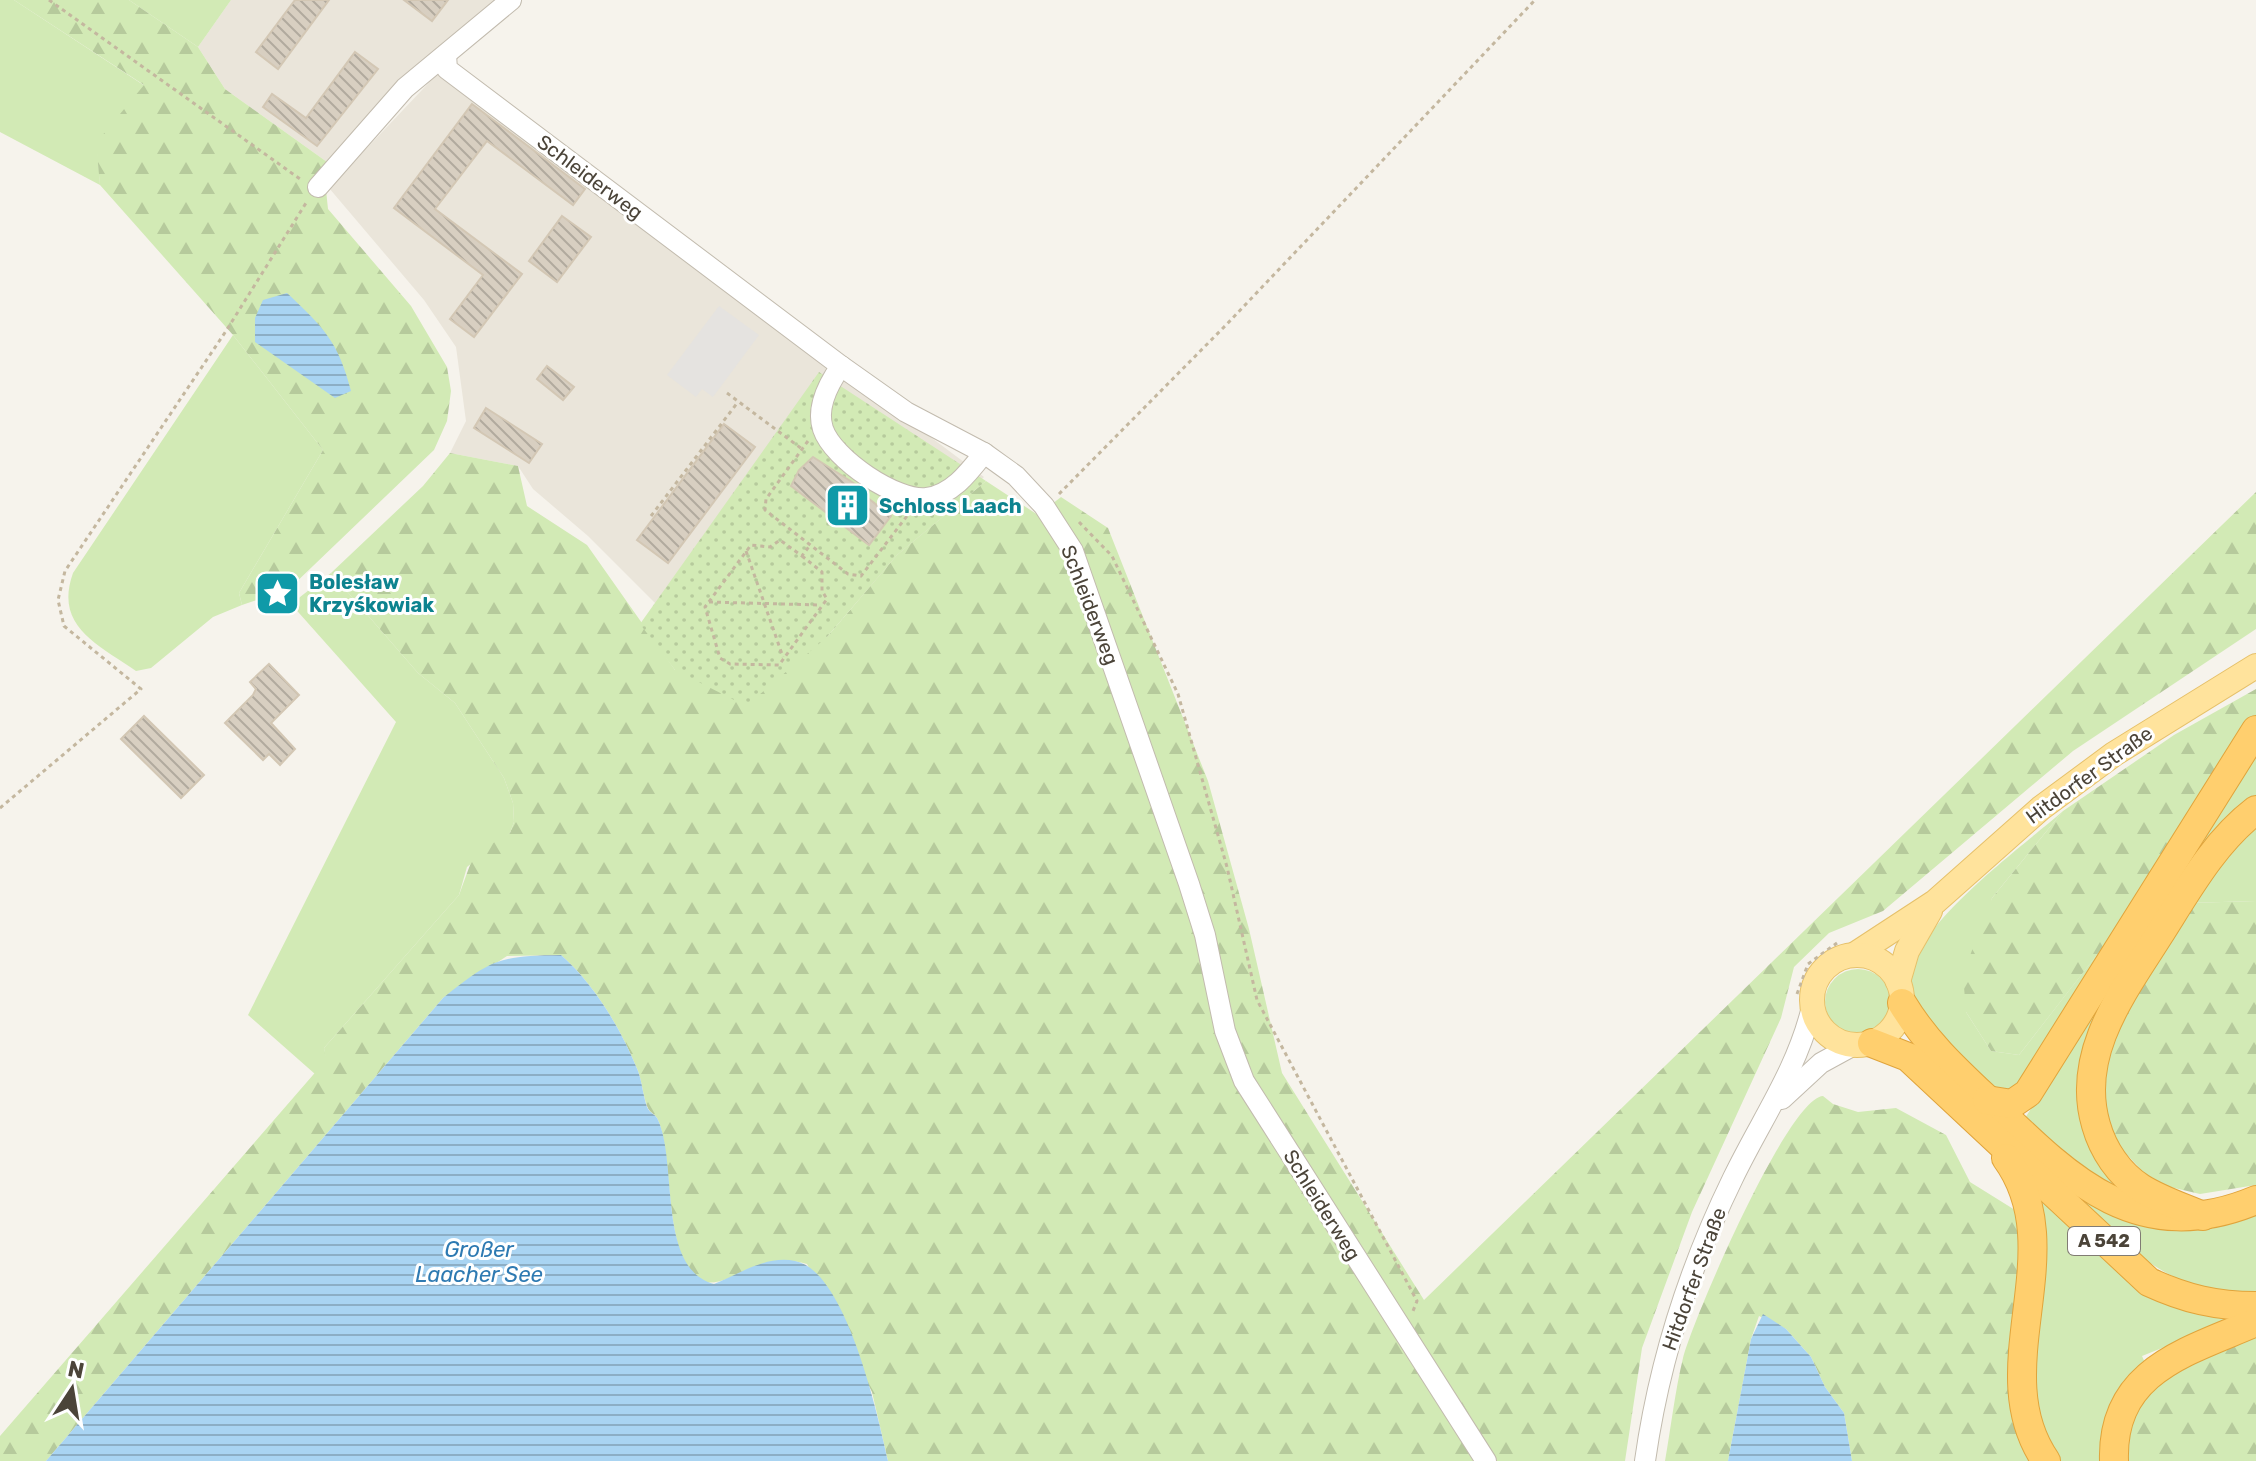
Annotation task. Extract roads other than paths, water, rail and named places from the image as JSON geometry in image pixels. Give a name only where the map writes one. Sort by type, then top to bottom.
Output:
[{"type":"highway","points":[[2046,1461],[2024,1411],[2021,1367],[2033,1285],[2035,1245],[2030,1209],[2018,1175],[1983,1111],[2012,1104],[2028,1093],[2256,730]]},
{"type":"highway","points":[[2203,1216],[2159,1198],[2126,1177],[2102,1145],[2091,1109],[2090,1076],[2098,1044],[2115,1004],[2215,852],[2236,825],[2256,810]]},
{"type":"highway","name":"A 542","points":[[1900,993],[1941,1057],[1983,1111],[2149,1282],[2186,1299],[2219,1306],[2256,1306]]},
{"type":"highway","name":"A 542","points":[[1863,1044],[1908,1057],[2118,1205],[2162,1216],[2203,1216],[2256,1200]]},
{"type":"highway","points":[[2114,1461],[2113,1439],[2123,1409],[2145,1376],[2190,1351],[2256,1322]]},
{"type":"main road","name":"Hitdorfer Straße","points":[[1847,949],[1935,902],[2041,808],[2114,754],[2256,666]]},
{"type":"main road","name":"Hitdorfer Straße","points":[[1900,993],[1907,951],[1935,902]]},
{"type":"main road","points":[[1847,949],[1880,962],[1900,993],[1893,1028],[1863,1044],[1831,1038],[1804,1005],[1826,967],[1847,949]]},
{"type":"street","points":[[318,187],[405,88],[511,0]]},
{"type":"street","name":"Schleiderweg","points":[[446,55],[447,69],[841,366],[906,412],[984,453],[1016,476],[1044,506],[1073,551],[1152,775],[1205,935],[1225,1031],[1244,1081],[1486,1461]]},
{"type":"street","points":[[841,366],[824,396],[822,427],[837,451],[883,486],[913,498],[928,498],[953,488],[984,453]]},
{"type":"street","name":"Hitdorfer Straße","points":[[1645,1461],[1667,1350],[1684,1295],[1723,1200],[1801,1047],[1804,1005]]},
{"type":"street","name":"Hitdorfer Straße","points":[[1773,1107],[1821,1063],[1863,1044]]},
{"type":"water","points":[[287,293],[328,336],[341,360],[351,391],[335,398],[255,342],[255,318],[263,300]]},
{"type":"water","name":"Großer Laacher See","points":[[561,955],[596,994],[624,1039],[638,1071],[647,1107],[658,1120],[664,1139],[672,1212],[684,1258],[696,1274],[714,1284],[753,1266],[774,1261],[795,1261],[813,1270],[830,1290],[857,1348],[888,1461],[46,1461],[443,998],[473,975],[497,962]]},
{"type":"water","points":[[1763,1314],[1786,1329],[1811,1357],[1825,1387],[1844,1413],[1852,1461],[1728,1461],[1751,1339]]},
{"type":"place","name":"Schloss Laach","points":[[848,506]]},
{"type":"place","name":"Bolesław Krzyśkowiak","points":[[278,594]]}]
